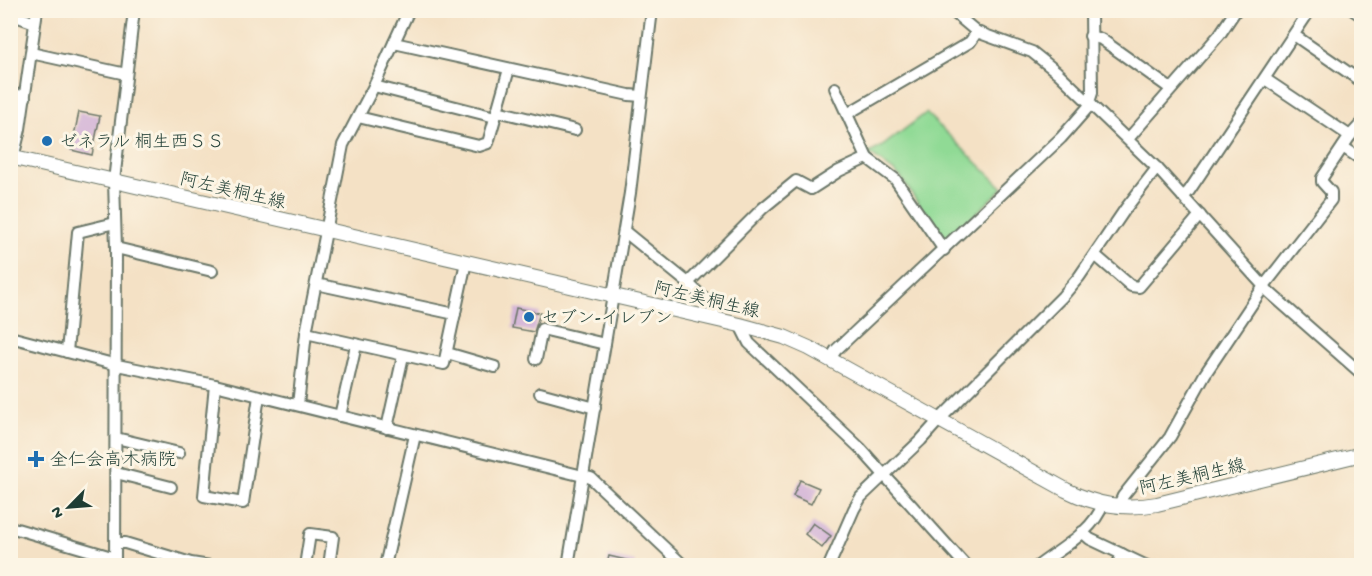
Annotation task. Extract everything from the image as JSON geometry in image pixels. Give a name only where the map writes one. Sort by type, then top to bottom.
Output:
[{"type":"main road","name":"阿左美桐生線","points":[[12,158],[716,319],[784,337],[830,359],[1066,490],[1102,504],[1118,507],[1157,504],[1362,454]]},
{"type":"street","points":[[12,158],[25,98],[37,10]]},
{"type":"street","points":[[10,527],[115,562],[117,365],[114,181],[135,10]]},
{"type":"street","points":[[298,405],[306,333],[343,145],[374,86],[409,10]]},
{"type":"street","points":[[568,566],[634,170],[652,10]]},
{"type":"street","points":[[951,10],[977,32],[1032,52],[1090,103],[1157,168],[1264,286],[1362,374]]},
{"type":"street","points":[[830,359],[836,350],[1061,138],[1090,103],[1092,93],[1091,10]]},
{"type":"street","points":[[1128,139],[1220,34],[1236,10]]},
{"type":"street","points":[[1183,197],[1310,10]]},
{"type":"street","points":[[1353,10],[1362,16]]},
{"type":"street","points":[[10,14],[35,22]]},
{"type":"street","points":[[847,114],[970,42],[977,32]]},
{"type":"street","points":[[1294,35],[1362,82]]},
{"type":"street","points":[[1090,36],[1101,39],[1171,89]]},
{"type":"street","points":[[394,43],[641,96]]},
{"type":"street","points":[[31,53],[126,74]]},
{"type":"street","points":[[358,117],[479,146],[488,143],[509,69]]},
{"type":"street","points":[[1265,79],[1350,136]]},
{"type":"street","points":[[374,86],[576,130]]},
{"type":"street","points":[[835,88],[867,158],[895,179],[944,249]]},
{"type":"street","points":[[10,92],[25,98]]},
{"type":"street","points":[[1118,507],[1123,495],[1170,437],[1205,374],[1264,286],[1331,200],[1331,192],[1322,182],[1322,178],[1350,136],[1362,123]]},
{"type":"street","points":[[1343,147],[1362,160]]},
{"type":"street","points":[[688,283],[789,185],[796,181],[811,189],[839,171],[867,158]]},
{"type":"street","points":[[829,566],[858,503],[1062,297],[1157,168]]},
{"type":"street","points":[[1095,255],[1131,286],[1139,287],[1200,215]]},
{"type":"street","points":[[67,352],[78,232],[115,224]]},
{"type":"street","points":[[624,231],[688,283],[712,306],[716,319]]},
{"type":"street","points":[[116,248],[212,271]]},
{"type":"street","points":[[306,333],[444,364],[466,262]]},
{"type":"street","points":[[316,284],[455,314]]},
{"type":"street","points":[[740,325],[749,343],[852,439],[966,566]]},
{"type":"street","points":[[536,359],[542,329],[605,345]]},
{"type":"street","points":[[10,337],[117,365],[215,385],[583,475],[603,487],[684,566]]},
{"type":"street","points":[[340,416],[356,345]]},
{"type":"street","points":[[447,353],[495,367]]},
{"type":"street","points":[[387,428],[403,356]]},
{"type":"street","points":[[215,385],[204,496],[243,503],[259,396]]},
{"type":"street","points":[[540,393],[595,408]]},
{"type":"street","points":[[385,566],[415,435]]},
{"type":"street","points":[[116,438],[179,453]]},
{"type":"street","points":[[116,473],[171,487]]},
{"type":"street","points":[[1038,566],[1082,532],[1098,515],[1102,504]]},
{"type":"street","points":[[1082,532],[1090,539],[1147,566]]},
{"type":"street","points":[[305,566],[310,534],[333,537],[328,566]]},
{"type":"street","points":[[116,543],[126,543],[191,563],[210,566]]},
{"type":"street","points":[[1117,566],[1122,554]]},
{"type":"green space","points":[[926,113],[1003,188],[948,240],[940,236],[900,176],[869,153],[881,147]]},
{"type":"building","points":[[79,112],[100,116],[92,155],[71,150]]},
{"type":"building","points":[[516,308],[540,313],[534,332],[512,328]]},
{"type":"building","points":[[800,480],[819,488],[811,504],[793,496]]},
{"type":"building","points":[[813,523],[831,536],[822,548],[805,534]]},
{"type":"building","points":[[609,556],[635,562],[635,566],[606,566]]},
{"type":"place","name":"ゼネラル 桐生西ＳＳ","points":[[47,141]]},
{"type":"place","name":"セブン-イレブン","points":[[529,317]]},
{"type":"place","name":"全仁会高木病院","points":[[36,459]]}]
